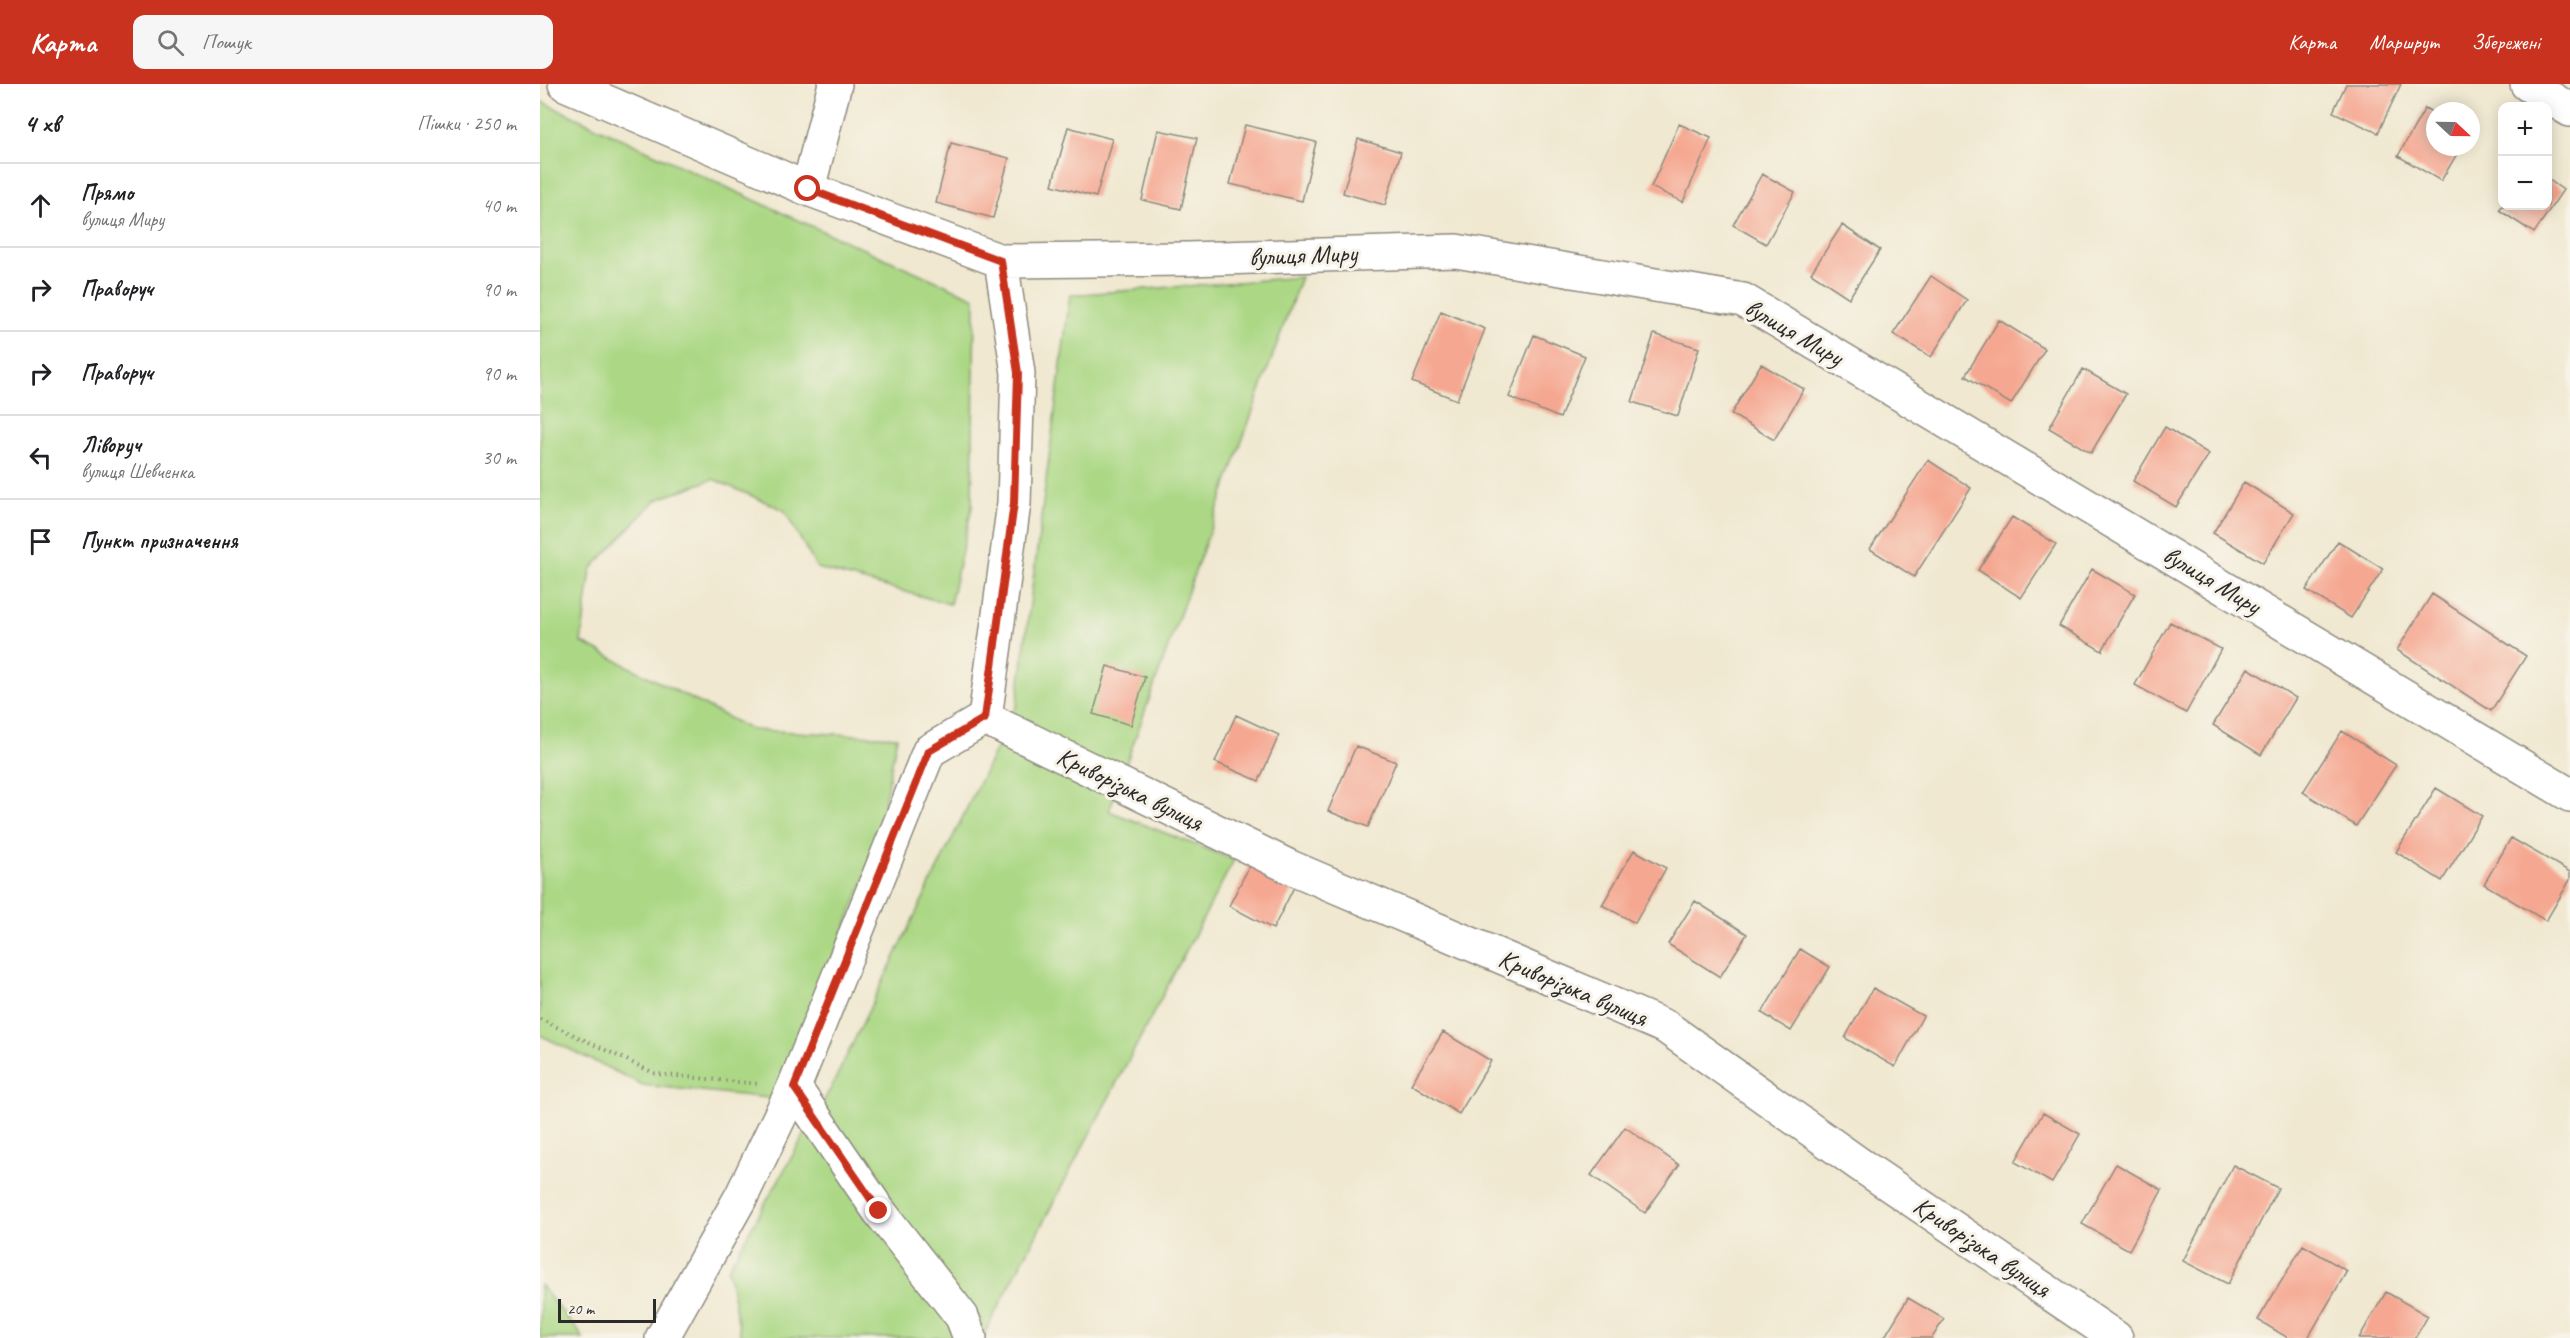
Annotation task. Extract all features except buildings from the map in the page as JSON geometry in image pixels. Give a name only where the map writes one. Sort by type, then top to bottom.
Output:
[{"type":"street","name":"вулиця Миру","points":[[566,84],[808,189],[1001,261],[1187,259],[1456,251],[1743,300],[2570,795]]},
{"type":"street","points":[[808,189],[835,84]]},
{"type":"street","points":[[2527,84],[2570,110]]},
{"type":"street","points":[[662,1338],[742,1194],[794,1087],[929,751],[985,718],[1015,491],[1018,373],[1001,261]]},
{"type":"street","name":"Криворізька вулиця","points":[[985,718],[1290,867],[1666,1027],[1859,1164],[2116,1338]]},
{"type":"street","points":[[794,1087],[879,1211],[962,1317],[970,1338]]},
{"type":"path","points":[[540,1019],[656,1074],[794,1087]]},
{"type":"green space","points":[[540,101],[802,222],[975,298],[972,507],[950,604],[817,568],[784,510],[713,479],[656,500],[591,569],[581,642],[752,730],[897,737],[874,854],[778,1099],[643,1085],[540,1035]]},
{"type":"green space","points":[[1301,277],[1109,811],[1234,860],[982,1338],[741,1338],[728,1269],[831,1088],[1017,705],[1070,295]]},
{"type":"green space","points":[[540,1285],[579,1332],[583,1338],[540,1338]]},
{"type":"route","points":[[808,189],[1001,261],[1018,373],[1014,503],[985,718],[929,751],[794,1087],[879,1211]]}]
